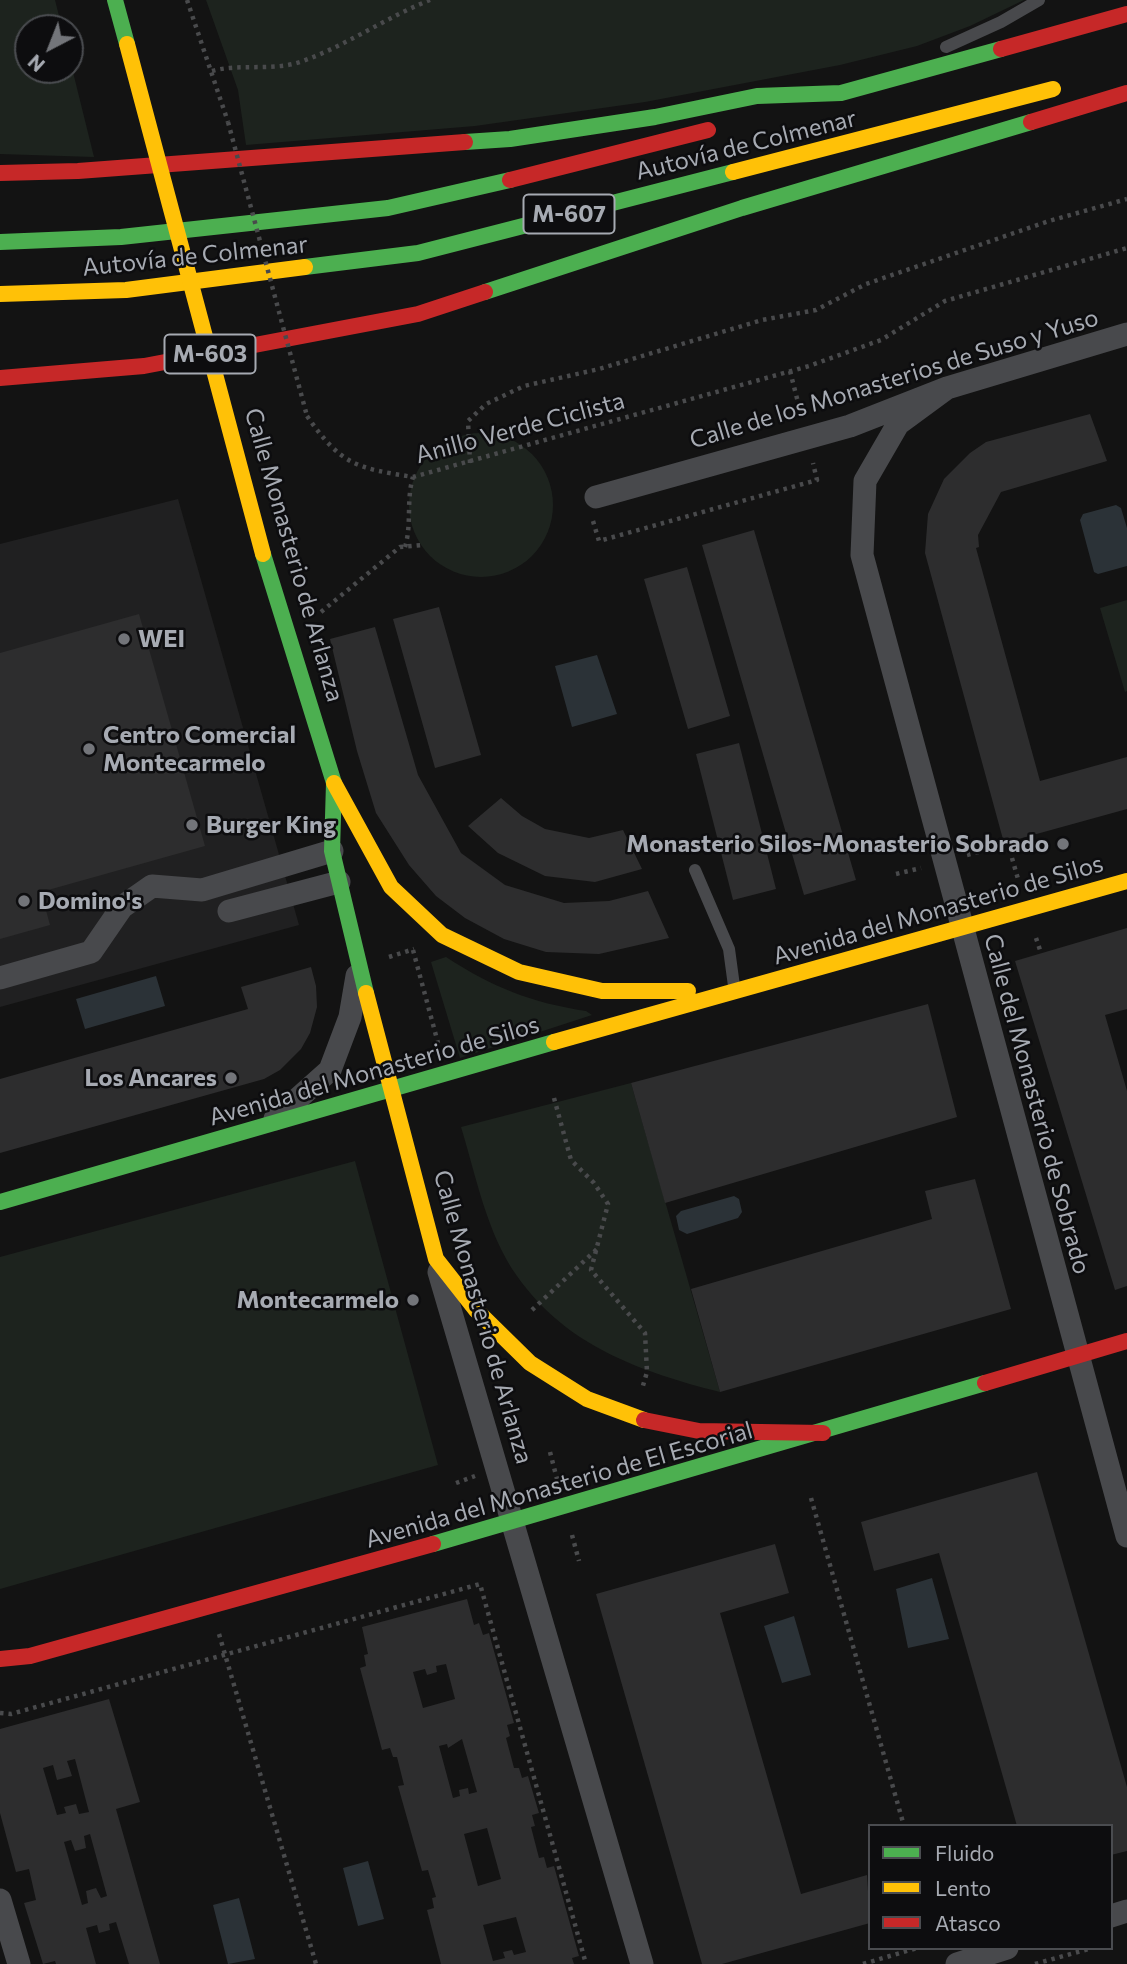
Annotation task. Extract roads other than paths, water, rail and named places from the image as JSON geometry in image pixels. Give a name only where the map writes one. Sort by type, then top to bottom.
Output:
[{"type":"main road","name":"Calle Monasterio de Arlanza","points":[[115,0],[263,554],[334,783],[332,851],[390,1090],[436,1259]]},
{"type":"main road","points":[[0,173],[118,169],[510,139],[655,117],[757,96],[841,93],[1127,14]]},
{"type":"main road","name":"Autovía de Colmenar","points":[[0,295],[126,290],[418,253],[1073,84]]},
{"type":"main road","name":"Autovía de Colmenar","points":[[775,111],[841,93]]},
{"type":"main road","name":"M-603","points":[[0,378],[144,366],[418,314],[742,208],[1127,93]]},
{"type":"main road","name":"Autovía de Colmenar","points":[[0,242],[121,237],[388,208],[615,156],[722,126]]},
{"type":"main road","name":"Avenida del Monasterio de Silos","points":[[334,783],[391,887],[442,935],[519,972],[602,991],[674,993],[760,983]]},
{"type":"main road","name":"Avenida del Monasterio de Silos","points":[[0,1202],[962,925],[1127,881]]},
{"type":"main road","points":[[436,1259],[476,1310],[530,1363],[586,1399],[631,1418],[699,1431],[822,1433]]},
{"type":"main road","name":"Avenida del Monasterio de El Escorial","points":[[0,1659],[30,1656],[514,1522],[1127,1341]]},
{"type":"street","name":"Calle de los Monasterios de Suso y Yuso","points":[[593,504],[850,426],[947,388],[1127,334]]},
{"type":"street","name":"Calle del Monasterio de Sobrado","points":[[947,388],[898,424],[865,481],[862,555],[1127,1536]]},
{"type":"street","points":[[0,978],[90,952],[122,907],[152,886],[202,890],[332,851]]},
{"type":"street","points":[[229,911],[339,882]]},
{"type":"street","name":"Calle Monasterio de Arlanza","points":[[270,1124],[330,1070],[350,1017],[359,966]]},
{"type":"street","name":"Calle Monasterio de Arlanza","points":[[436,1259],[642,1964]]},
{"type":"street","points":[[0,1900],[19,1964]]},
{"type":"street","points":[[957,1964],[1001,1950]]},
{"type":"lane","points":[[841,93],[1001,22],[1040,0]]},
{"type":"lane","points":[[695,870],[729,949],[734,986]]},
{"type":"place","name":"WEI","points":[[124,639]]},
{"type":"place","name":"Centro Comercial Montecarmelo","points":[[89,749]]},
{"type":"place","name":"Burger King","points":[[192,825]]},
{"type":"place","name":"Monasterio Silos-Monasterio Sobrado","points":[[1063,844]]},
{"type":"place","name":"Domino's","points":[[24,901]]},
{"type":"place","name":"Los Ancares","points":[[231,1078]]},
{"type":"place","name":"Montecarmelo","points":[[413,1300]]}]
